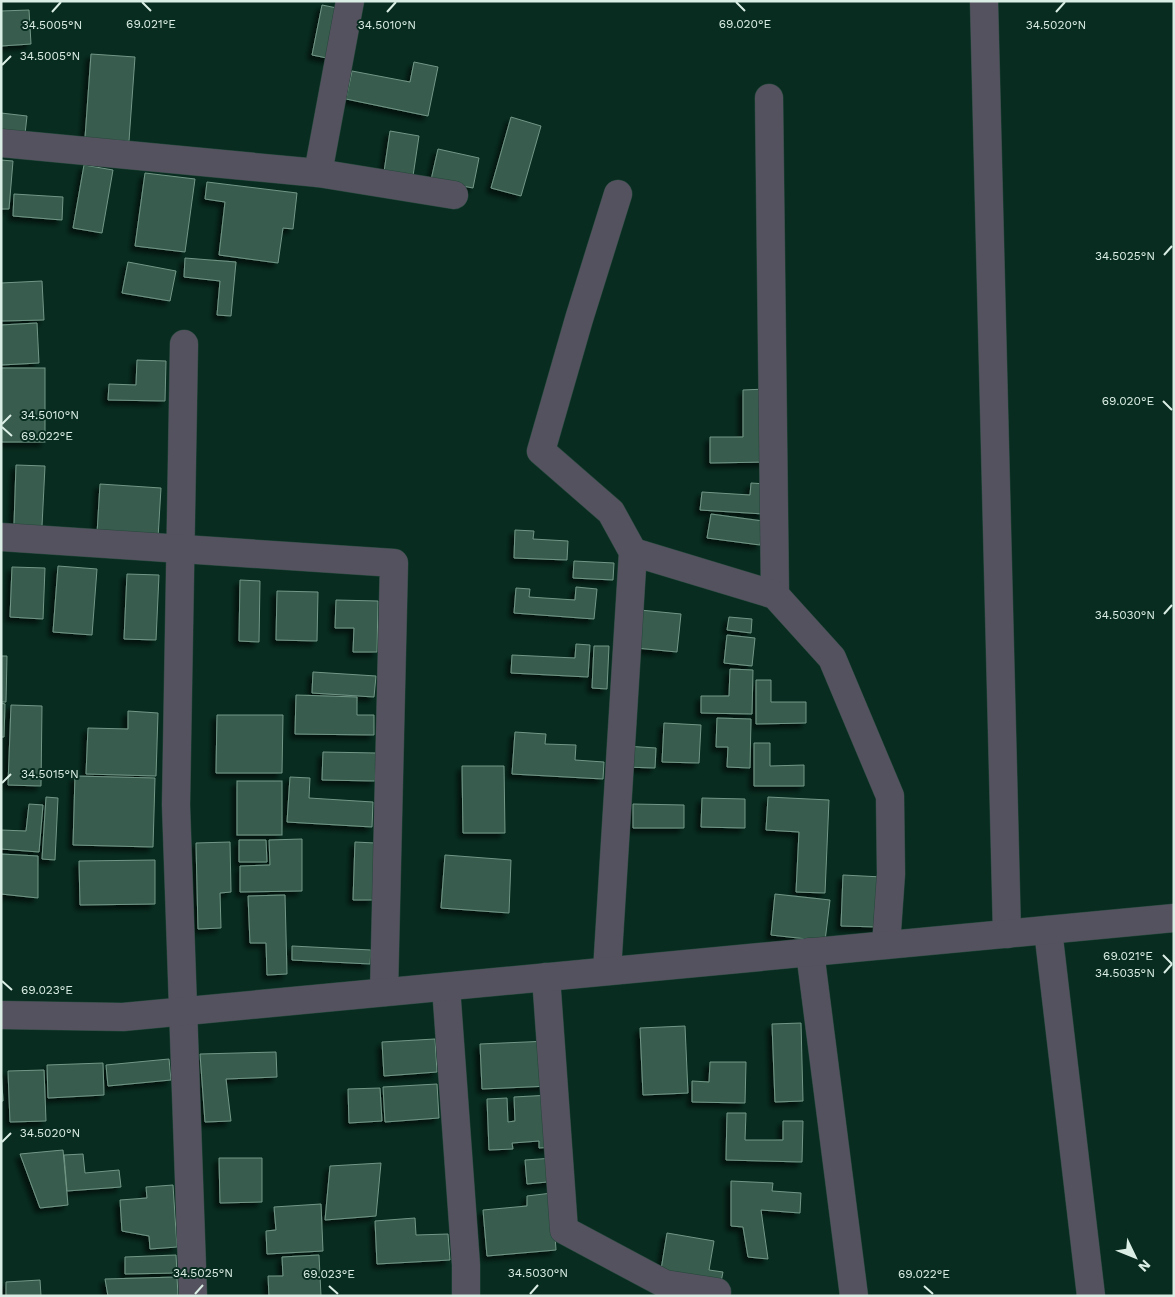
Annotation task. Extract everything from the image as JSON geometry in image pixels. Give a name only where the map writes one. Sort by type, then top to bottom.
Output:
[{"type":"street","points":[[318,174],[350,1]]},
{"type":"street","points":[[984,1],[995,376],[1006,934]]},
{"type":"street","points":[[769,98],[775,594]]},
{"type":"street","points":[[1,143],[318,174],[454,195]]},
{"type":"street","points":[[607,972],[634,552],[611,512],[541,451],[618,194]]},
{"type":"street","points":[[184,344],[176,805],[193,1296]]},
{"type":"street","points":[[1,537],[394,563],[384,992]]},
{"type":"street","points":[[634,552],[775,594],[832,658],[890,796],[892,874],[886,945]]},
{"type":"street","points":[[1,1015],[123,1017],[1174,918]]},
{"type":"street","points":[[1048,930],[1091,1296]]},
{"type":"street","points":[[810,952],[854,1296]]},
{"type":"street","points":[[546,977],[564,1230],[665,1290],[717,1292]]},
{"type":"street","points":[[446,987],[466,1265],[466,1296]]},
{"type":"building","points":[[322,5],[342,9],[332,59],[312,55]]},
{"type":"building","points":[[29,10],[31,44],[1,46],[1,11]]},
{"type":"building","points":[[91,54],[135,57],[129,141],[85,138]]},
{"type":"building","points":[[414,62],[438,67],[428,116],[346,99],[352,71],[410,82]]},
{"type":"building","points":[[1,113],[27,116],[25,134],[1,131]]},
{"type":"building","points":[[511,117],[541,126],[521,196],[491,188]]},
{"type":"building","points":[[390,131],[419,136],[413,176],[384,172]]},
{"type":"building","points":[[438,149],[479,158],[473,188],[431,180]]},
{"type":"building","points":[[1,160],[13,161],[9,209],[1,209]]},
{"type":"building","points":[[84,165],[113,170],[102,233],[73,228]]},
{"type":"building","points":[[145,173],[195,179],[185,252],[135,246]]},
{"type":"building","points":[[207,182],[297,193],[293,229],[283,228],[278,263],[219,255],[225,202],[205,199]]},
{"type":"building","points":[[14,194],[63,197],[62,220],[13,216]]},
{"type":"building","points":[[185,258],[236,262],[231,316],[217,315],[220,281],[184,277]]},
{"type":"building","points":[[128,262],[176,271],[170,301],[122,293]]},
{"type":"building","points":[[42,281],[44,320],[1,321],[1,283]]},
{"type":"building","points":[[37,323],[39,363],[1,365],[1,325]]},
{"type":"building","points":[[137,360],[166,361],[165,401],[108,400],[109,384],[136,385]]},
{"type":"building","points":[[1,368],[45,368],[45,442],[1,442]]},
{"type":"building","points":[[766,389],[767,462],[710,463],[710,437],[743,437],[743,390]]},
{"type":"building","points":[[16,465],[45,466],[42,526],[14,525]]},
{"type":"building","points":[[751,483],[766,484],[764,514],[700,510],[702,492],[750,495]]},
{"type":"building","points":[[100,484],[161,488],[158,538],[97,534]]},
{"type":"building","points":[[711,514],[763,521],[760,545],[707,538]]},
{"type":"building","points":[[515,530],[534,531],[533,539],[568,541],[567,560],[514,558]]},
{"type":"building","points":[[574,561],[614,563],[613,580],[573,578]]},
{"type":"building","points":[[58,566],[97,569],[92,635],[53,632]]},
{"type":"building","points":[[12,567],[45,568],[43,619],[10,617]]},
{"type":"building","points":[[127,574],[159,575],[156,640],[124,639]]},
{"type":"building","points":[[240,580],[260,581],[259,642],[239,641]]},
{"type":"building","points":[[576,587],[597,589],[594,619],[514,613],[516,588],[530,589],[529,597],[575,600]]},
{"type":"building","points":[[277,591],[318,592],[317,641],[276,640]]},
{"type":"building","points":[[336,600],[378,601],[377,652],[353,652],[354,628],[335,628]]},
{"type":"building","points":[[640,610],[681,614],[677,652],[636,648]]},
{"type":"building","points":[[729,617],[752,619],[751,633],[727,630]]},
{"type":"building","points":[[727,635],[755,638],[752,666],[724,663]]},
{"type":"building","points":[[576,644],[590,645],[588,677],[511,673],[512,655],[575,658]]},
{"type":"building","points":[[594,646],[609,646],[607,689],[592,688]]},
{"type":"building","points":[[1,656],[7,656],[6,702],[1,702]]},
{"type":"building","points":[[730,669],[753,670],[752,714],[701,713],[701,696],[729,696]]},
{"type":"building","points":[[313,672],[376,676],[374,697],[312,693]]},
{"type":"building","points":[[756,680],[771,680],[771,702],[806,702],[806,723],[756,724]]},
{"type":"building","points":[[296,695],[357,697],[357,715],[374,715],[374,735],[295,734]]},
{"type":"building","points":[[1,703],[5,704],[4,737],[1,737]]},
{"type":"building","points":[[11,705],[42,706],[41,786],[8,785]]},
{"type":"building","points":[[128,711],[158,713],[156,776],[86,774],[88,728],[128,729]]},
{"type":"building","points":[[217,715],[283,715],[282,773],[216,773]]},
{"type":"building","points":[[717,718],[751,719],[750,768],[727,767],[728,747],[716,747]]},
{"type":"building","points":[[664,723],[701,725],[699,763],[662,762]]},
{"type":"building","points":[[515,732],[546,734],[545,744],[576,745],[575,760],[604,762],[603,779],[512,774]]},
{"type":"building","points":[[754,743],[770,743],[770,766],[804,765],[804,786],[754,786]]},
{"type":"building","points":[[625,746],[656,748],[655,768],[624,767]]},
{"type":"building","points":[[323,752],[376,753],[375,781],[322,780]]},
{"type":"building","points":[[462,766],[504,766],[505,833],[463,833]]},
{"type":"building","points":[[75,776],[155,778],[153,847],[73,845]]},
{"type":"building","points":[[290,777],[310,778],[309,798],[373,802],[372,827],[287,822]]},
{"type":"building","points":[[237,781],[282,781],[282,835],[237,835]]},
{"type":"building","points":[[46,797],[58,798],[55,860],[42,859]]},
{"type":"building","points":[[768,797],[829,800],[825,893],[796,892],[799,832],[766,830]]},
{"type":"building","points":[[702,798],[745,799],[745,828],[701,827]]},
{"type":"building","points":[[29,804],[43,805],[39,852],[1,849],[1,830],[26,831]]},
{"type":"building","points":[[633,804],[684,805],[684,828],[633,828]]},
{"type":"building","points":[[302,839],[302,891],[240,892],[240,866],[270,865],[269,840]]},
{"type":"building","points":[[239,840],[266,840],[267,862],[239,862]]},
{"type":"building","points":[[230,842],[231,892],[220,893],[221,928],[198,929],[196,843]]},
{"type":"building","points":[[355,842],[375,843],[373,900],[353,900]]},
{"type":"building","points":[[1,854],[38,856],[38,898],[1,894]]},
{"type":"building","points":[[445,855],[511,860],[509,913],[441,908]]},
{"type":"building","points":[[155,860],[155,904],[80,905],[79,861]]},
{"type":"building","points":[[843,875],[882,877],[879,927],[841,926]]},
{"type":"building","points":[[775,894],[830,900],[825,941],[771,935]]},
{"type":"building","points":[[285,895],[287,974],[267,975],[266,943],[250,943],[248,896]]},
{"type":"building","points":[[292,946],[371,950],[370,964],[292,960]]},
{"type":"building","points":[[801,1023],[803,1101],[775,1102],[772,1024]]},
{"type":"building","points":[[685,1026],[688,1093],[643,1095],[640,1028]]},
{"type":"building","points":[[435,1039],[437,1072],[384,1076],[382,1042]]},
{"type":"building","points":[[549,1041],[550,1086],[482,1089],[480,1044]]},
{"type":"building","points":[[276,1052],[277,1077],[226,1079],[231,1121],[205,1122],[200,1054]]},
{"type":"building","points":[[169,1059],[171,1080],[108,1086],[106,1065]]},
{"type":"building","points":[[710,1062],[746,1062],[745,1103],[692,1102],[692,1081],[709,1082]]},
{"type":"building","points":[[103,1063],[104,1095],[48,1098],[47,1065]]},
{"type":"building","points":[[1,1069],[3,1101],[1,1101]]},
{"type":"building","points":[[44,1070],[46,1121],[10,1122],[8,1071]]},
{"type":"building","points":[[437,1084],[439,1118],[385,1122],[383,1087]]},
{"type":"building","points":[[380,1088],[382,1121],[349,1123],[348,1089]]},
{"type":"building","points":[[551,1095],[553,1147],[539,1148],[539,1141],[512,1143],[513,1149],[489,1150],[487,1099],[507,1098],[508,1122],[515,1121],[514,1097]]},
{"type":"building","points":[[727,1113],[746,1113],[745,1140],[783,1140],[783,1121],[803,1121],[802,1162],[726,1160]]},
{"type":"building","points":[[63,1150],[68,1205],[40,1208],[20,1154]]},
{"type":"building","points":[[83,1154],[85,1173],[119,1170],[121,1187],[67,1191],[64,1155]]},
{"type":"building","points":[[219,1158],[262,1158],[262,1202],[220,1203]]},
{"type":"building","points":[[554,1158],[557,1181],[527,1184],[525,1160]]},
{"type":"building","points":[[381,1163],[376,1216],[325,1220],[330,1166]]},
{"type":"building","points":[[731,1181],[773,1183],[772,1191],[801,1193],[800,1213],[761,1210],[768,1259],[748,1257],[743,1227],[731,1226]]},
{"type":"building","points":[[173,1185],[177,1247],[150,1249],[149,1236],[122,1231],[120,1200],[147,1198],[146,1187]]},
{"type":"building","points":[[552,1193],[556,1250],[487,1256],[483,1210],[527,1206],[527,1196]]},
{"type":"building","points":[[321,1204],[323,1251],[267,1254],[266,1231],[276,1230],[274,1207]]},
{"type":"building","points":[[415,1218],[416,1235],[448,1234],[450,1260],[377,1264],[375,1221]]},
{"type":"building","points":[[667,1233],[714,1241],[709,1270],[723,1272],[720,1287],[660,1276]]},
{"type":"building","points":[[176,1255],[177,1273],[125,1274],[125,1257]]},
{"type":"building","points":[[319,1255],[321,1296],[269,1296],[268,1276],[283,1276],[282,1257]]},
{"type":"building","points":[[177,1277],[178,1296],[108,1296],[105,1279]]},
{"type":"building","points":[[40,1280],[41,1296],[6,1296],[6,1282]]}]
